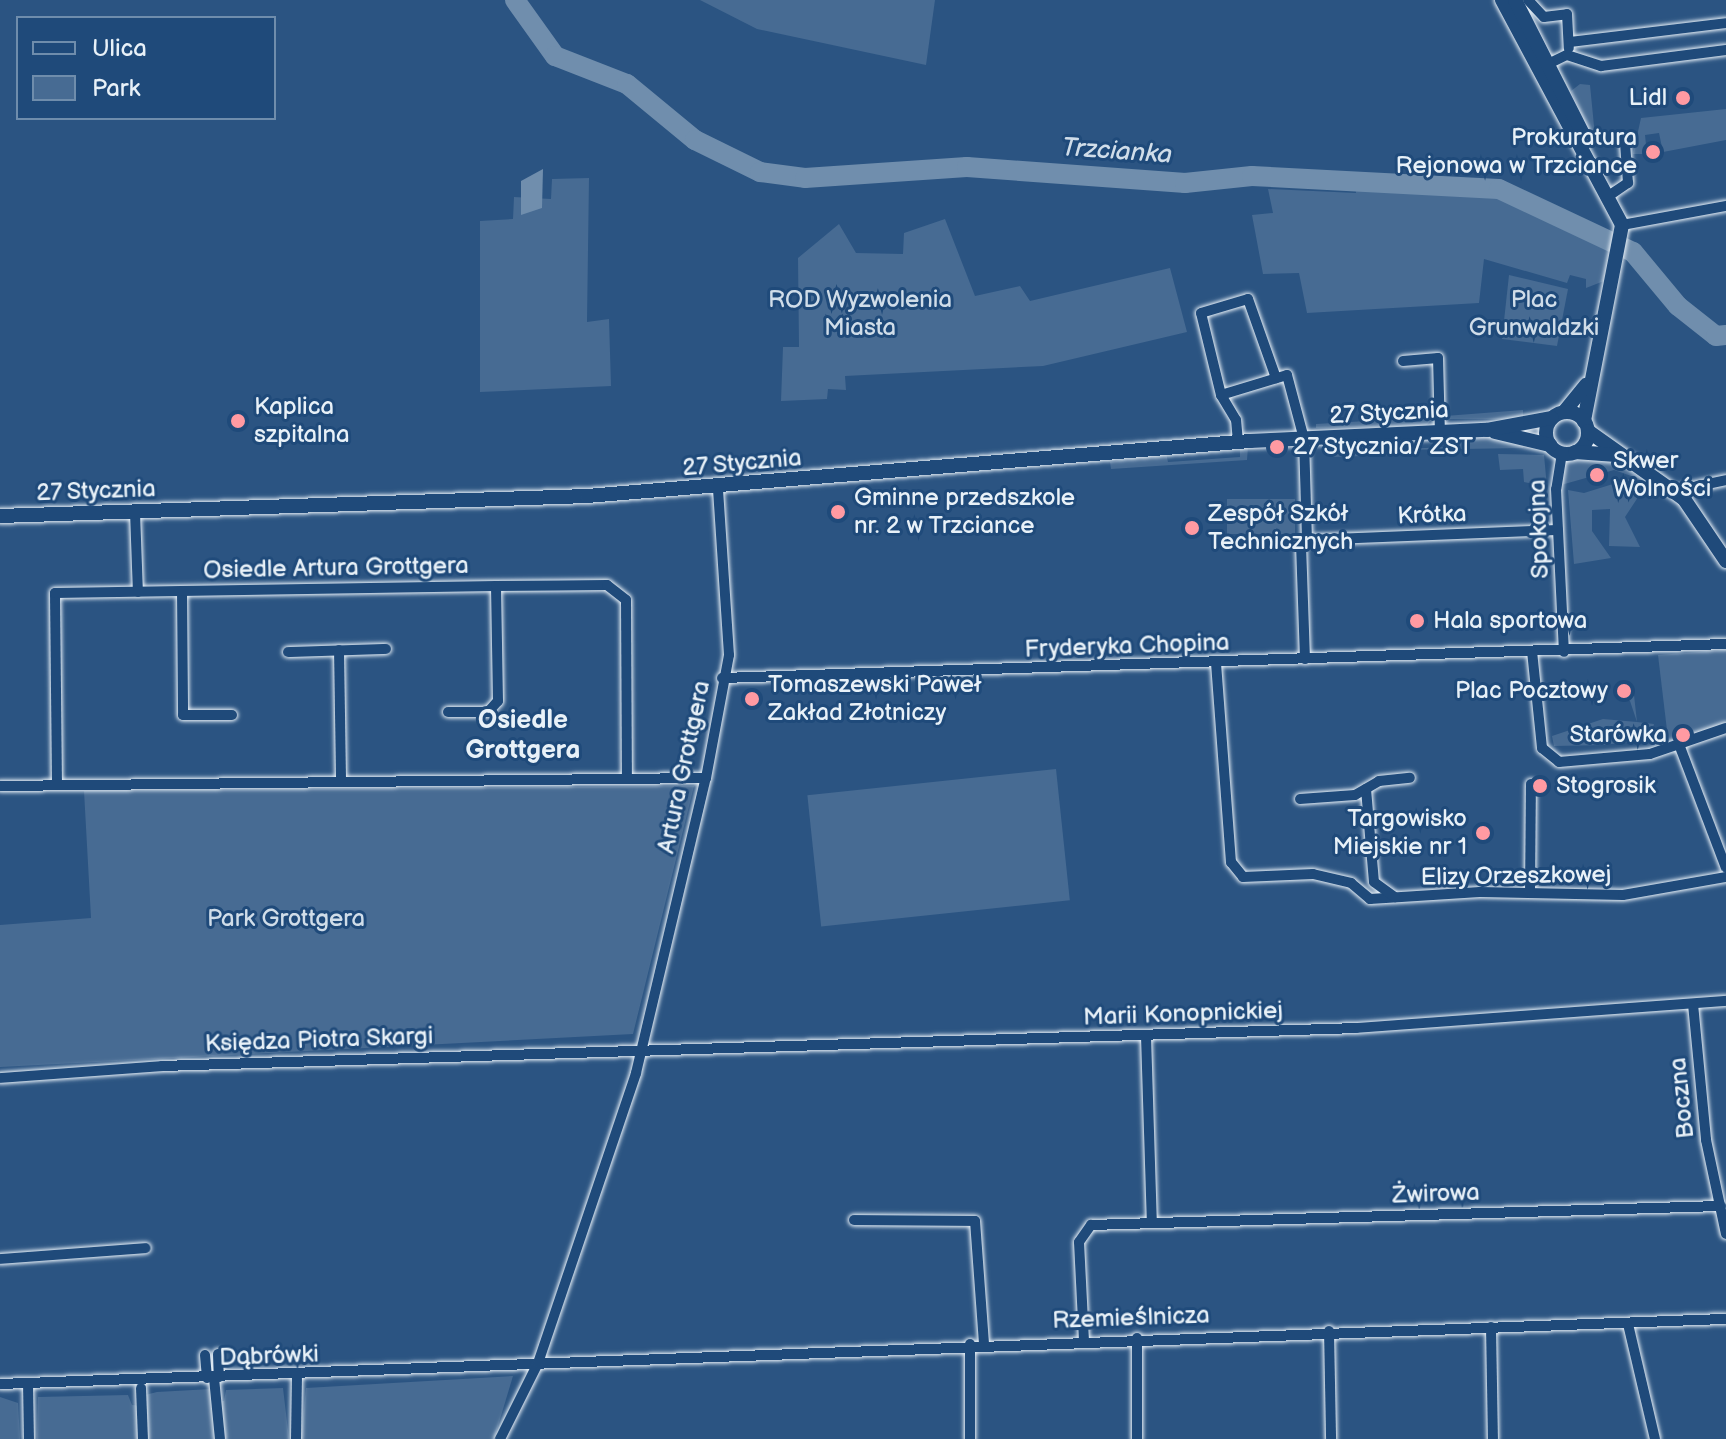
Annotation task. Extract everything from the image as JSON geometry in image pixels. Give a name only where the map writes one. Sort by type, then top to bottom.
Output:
[{"type":"main road","points":[[1505,0],[1544,66]]},
{"type":"main road","points":[[1515,0],[1544,66],[1610,195],[1623,231],[1620,261],[1586,385],[1586,426],[1562,450]]},
{"type":"main road","points":[[1562,450],[1558,415],[1586,385]]},
{"type":"main road","points":[[1558,415],[1586,426],[1616,455],[1674,491],[1694,510],[1726,561]]},
{"type":"main road","name":"27 Stycznia","points":[[0,516],[718,488],[1238,442],[1487,430],[1558,415]]},
{"type":"main road","name":"27 Stycznia","points":[[1487,430],[1562,450],[1616,455]]},
{"type":"street","points":[[1528,0],[1544,17],[1567,14],[1570,42],[1567,55]]},
{"type":"street","points":[[1570,42],[1726,23]]},
{"type":"street","points":[[1544,66],[1567,55],[1601,66],[1726,50]]},
{"type":"street","points":[[1610,195],[1628,183],[1625,143]]},
{"type":"street","points":[[1623,231],[1726,206]]},
{"type":"street","points":[[1238,442],[1236,420],[1221,395],[1201,313],[1248,299],[1276,378]]},
{"type":"street","points":[[1403,361],[1438,358],[1440,432]]},
{"type":"street","points":[[1221,395],[1287,375],[1304,439],[1307,540],[1301,545],[1305,659]]},
{"type":"street","name":"Spokojna","points":[[1562,450],[1558,530],[1564,652]]},
{"type":"street","points":[[1674,491],[1726,480]]},
{"type":"street","points":[[1694,510],[1699,485]]},
{"type":"street","name":"Artura Grottgera","points":[[500,1439],[538,1363],[639,1051],[706,778],[722,678],[729,655],[718,488]]},
{"type":"street","points":[[135,512],[138,592]]},
{"type":"street","name":"Krótka","points":[[1307,540],[1558,530]]},
{"type":"street","name":"Osiedle Artura Grottgera","points":[[57,785],[55,593],[496,586],[607,585],[626,600],[627,779]]},
{"type":"street","points":[[448,712],[488,712],[498,701],[496,586]]},
{"type":"street","points":[[182,591],[183,715],[232,715]]},
{"type":"street","points":[[1726,644],[1532,651],[1548,757],[1568,763],[1680,747],[1726,728]]},
{"type":"street","points":[[288,652],[386,649]]},
{"type":"street","points":[[339,650],[341,781]]},
{"type":"street","name":"Fryderyka Chopina","points":[[722,678],[1532,651]]},
{"type":"street","name":"Elizy Orzeszkowej","points":[[1216,663],[1236,872],[1351,883],[1370,899],[1530,892],[1648,894],[1726,877]]},
{"type":"street","points":[[1680,747],[1726,868]]},
{"type":"street","points":[[0,786],[706,778]]},
{"type":"street","points":[[1300,799],[1366,789],[1410,778]]},
{"type":"street","points":[[1530,892],[1531,784]]},
{"type":"street","points":[[1366,789],[1374,882]]},
{"type":"street","points":[[1351,883],[1374,882],[1397,898]]},
{"type":"street","name":"Marii Konopnickiej","points":[[639,1051],[1146,1036],[1726,1001]]},
{"type":"street","name":"Boczna","points":[[1693,1004],[1726,1234]]},
{"type":"street","points":[[1146,1036],[1152,1222]]},
{"type":"street","name":"Księdza Piotra Skargi","points":[[0,1078],[639,1051]]},
{"type":"street","name":"Żwirowa","points":[[1084,1341],[1083,1231],[1152,1222],[1721,1206]]},
{"type":"street","points":[[854,1220],[975,1221],[984,1343]]},
{"type":"street","points":[[0,1259],[146,1248]]},
{"type":"street","name":"Rzemieślnicza","points":[[538,1363],[984,1343],[1726,1319]]},
{"type":"street","points":[[1628,1324],[1655,1439]]},
{"type":"street","points":[[1491,1327],[1493,1439]]},
{"type":"street","points":[[1329,1331],[1331,1439]]},
{"type":"street","points":[[1137,1338],[1137,1439]]},
{"type":"street","points":[[970,1344],[970,1439]]},
{"type":"street","points":[[213,1378],[218,1354]]},
{"type":"street","points":[[205,1355],[213,1378],[220,1439]]},
{"type":"street","name":"Dąbrówki","points":[[0,1384],[297,1375],[538,1363]]},
{"type":"street","points":[[296,1439],[297,1375]]},
{"type":"street","points":[[28,1383],[29,1439]]},
{"type":"street","points":[[141,1388],[143,1439]]},
{"type":"green space","points":[[700,0],[935,0],[926,65],[757,29]]},
{"type":"green space","points":[[1580,84],[1590,85],[1595,136],[1606,138],[1596,146],[1571,91]]},
{"type":"green space","points":[[1726,109],[1726,140],[1663,152],[1659,133],[1645,135],[1647,154],[1633,154],[1641,118]]},
{"type":"green space","points":[[589,178],[587,322],[609,319],[611,386],[480,392],[480,221],[513,219],[514,197],[551,199],[552,179]]},
{"type":"green space","points":[[1355,183],[1520,194],[1612,242],[1604,281],[1586,288],[1586,279],[1570,275],[1567,283],[1484,259],[1479,303],[1307,313],[1299,273],[1263,274],[1252,215],[1273,213],[1268,189],[1356,193]]},
{"type":"green space","name":"ROD Wyzwolenia Miasta","points":[[945,219],[975,296],[1020,286],[1030,301],[1170,268],[1187,332],[1043,366],[845,376],[846,390],[828,389],[827,399],[781,401],[783,347],[799,347],[798,258],[839,224],[856,253],[903,254],[904,233]]},
{"type":"green space","name":"Plac Grunwaldzki","points":[[1509,275],[1568,289],[1557,346],[1502,339]]},
{"type":"green space","points":[[1523,410],[1523,419],[1445,419],[1445,416]]},
{"type":"green space","points":[[1434,417],[1426,426],[1316,428],[1316,424]]},
{"type":"green space","points":[[1448,438],[1523,439],[1523,448],[1400,450],[1401,440],[1402,449],[1448,447]]},
{"type":"green space","points":[[1393,441],[1393,455],[1333,457],[1336,444]]},
{"type":"green space","points":[[1248,447],[1247,460],[1111,469],[1110,462],[1166,453],[1168,462],[1240,457],[1240,448]]},
{"type":"green space","points":[[1498,454],[1544,455],[1547,487],[1524,482],[1523,469],[1500,470]]},
{"type":"green space","points":[[1594,457],[1614,462],[1646,481],[1614,470],[1561,485],[1566,460]]},
{"type":"green space","points":[[1629,479],[1646,485],[1625,517],[1640,547],[1609,546],[1610,509],[1592,510],[1592,531],[1611,558],[1574,564],[1568,490],[1584,493]]},
{"type":"green space","points":[[1227,499],[1295,499],[1295,534],[1227,534]]},
{"type":"green space","points":[[1726,650],[1726,725],[1669,747],[1658,655]]},
{"type":"green space","points":[[1634,695],[1637,722],[1630,701],[1615,697]]},
{"type":"green space","points":[[1603,719],[1654,724],[1650,740],[1611,744],[1608,725],[1606,745],[1554,746],[1552,736]]},
{"type":"green space","points":[[1056,769],[1070,900],[821,926],[807,795]]},
{"type":"green space","name":"Park Grottgera","points":[[694,786],[633,1034],[0,1067],[0,925],[91,918],[84,791]]},
{"type":"green space","points":[[513,1376],[494,1439],[301,1439],[306,1388]]},
{"type":"green space","points":[[283,1388],[289,1439],[37,1439],[38,1397],[128,1395],[132,1405],[144,1406],[145,1395],[157,1392],[211,1389],[213,1401],[224,1401],[226,1390]]},
{"type":"green space","points":[[0,1397],[18,1403],[20,1439],[0,1439]]},
{"type":"shaded area","points":[[543,169],[542,208],[521,215],[521,181]]},
{"type":"waterway","name":"Trzcianka","points":[[515,0],[555,56],[627,84],[695,140],[760,172],[805,178],[967,167],[1185,183],[1252,176],[1499,189],[1633,252],[1678,306],[1716,336],[1726,335]]},
{"type":"place","name":"Lidl","points":[[1683,98]]},
{"type":"place","name":"Prokuratura Rejonowa w Trzciance","points":[[1653,152]]},
{"type":"place","name":"Kaplica szpitalna","points":[[238,421]]},
{"type":"place","name":"27 Stycznia/ ZST","points":[[1277,447]]},
{"type":"place","name":"Skwer Wolności","points":[[1597,475]]},
{"type":"place","name":"Gminne przedszkole nr. 2 w Trzciance","points":[[838,512]]},
{"type":"place","name":"Zespół Szkół Technicznych","points":[[1192,528]]},
{"type":"place","name":"Hala sportowa","points":[[1417,621]]},
{"type":"place","name":"Plac Pocztowy","points":[[1624,691]]},
{"type":"place","name":"Tomaszewski Paweł Zakład Złotniczy","points":[[752,699]]},
{"type":"place","name":"Starówka","points":[[1683,735]]},
{"type":"place","name":"Stogrosik","points":[[1540,786]]},
{"type":"place","name":"Targowisko Miejskie nr 1","points":[[1483,833]]},
{"type":"district","name":"Osiedle Grottgera","points":[[523,736]]}]
